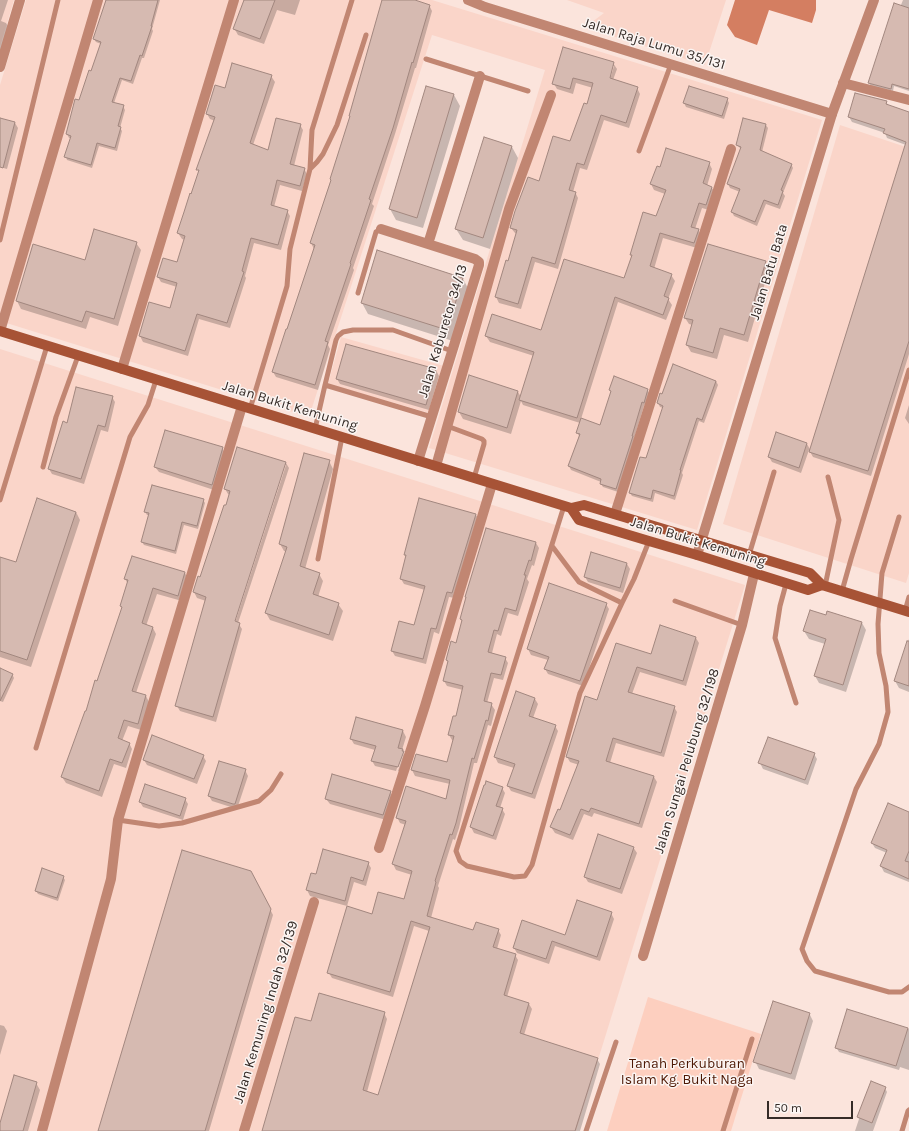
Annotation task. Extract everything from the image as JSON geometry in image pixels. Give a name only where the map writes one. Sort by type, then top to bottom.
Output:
[{"type":"main road","name":"Jalan Bukit Kemuning","points":[[0,331],[568,507],[584,505],[749,554],[810,573],[823,586]]},
{"type":"main road","name":"Jalan Bukit Kemuning","points":[[568,507],[579,520],[697,555],[786,584],[808,590],[823,586],[907,611]]},
{"type":"street","points":[[0,67],[20,0]]},
{"type":"street","points":[[0,331],[98,0]]},
{"type":"street","points":[[122,369],[234,0]]},
{"type":"street","name":"Jalan Raja Lumu 35/131","points":[[468,0],[487,2],[671,64],[832,114]]},
{"type":"street","name":"Jalan Batu Bata","points":[[697,555],[832,114],[874,0]]},
{"type":"street","points":[[428,244],[480,76]]},
{"type":"street","points":[[843,83],[909,100]]},
{"type":"street","points":[[436,466],[509,210],[551,95]]},
{"type":"street","points":[[615,514],[731,149]]},
{"type":"street","name":"Jalan Kaburetor 34/13","points":[[381,229],[476,259],[479,262],[418,461]]},
{"type":"street","points":[[42,1131],[112,879],[118,820],[246,408]]},
{"type":"street","points":[[379,848],[425,706],[492,484]]},
{"type":"street","name":"Jalan Sungai Pelubung 32/198","points":[[644,956],[742,625],[754,574]]},
{"type":"street","name":"Jalan Kemuning Indah 32/139","points":[[244,1131],[314,902]]},
{"type":"lane","points":[[0,240],[58,0]]},
{"type":"lane","points":[[246,408],[287,286],[290,249],[310,169],[312,130],[352,0]]},
{"type":"lane","points":[[310,169],[318,162],[323,154],[337,125],[366,35]]},
{"type":"lane","points":[[426,59],[528,91]]},
{"type":"lane","points":[[639,152],[671,64]]},
{"type":"lane","points":[[358,294],[376,232],[381,229]]},
{"type":"lane","points":[[315,429],[336,340],[338,336],[344,332],[353,330],[393,330],[452,351]]},
{"type":"lane","points":[[0,500],[47,346]]},
{"type":"lane","points":[[44,468],[56,417],[78,356]]},
{"type":"lane","points":[[842,591],[909,370]]},
{"type":"lane","points":[[36,748],[130,437],[148,405],[156,380]]},
{"type":"lane","points":[[325,385],[432,417]]},
{"type":"lane","points":[[447,426],[484,441],[474,478]]},
{"type":"lane","points":[[318,560],[342,437]]},
{"type":"lane","points":[[749,554],[774,472]]},
{"type":"lane","points":[[823,586],[839,520],[828,477]]},
{"type":"lane","points":[[568,507],[552,546],[456,851],[460,861],[468,866],[514,877],[525,876],[532,865],[580,693],[634,579],[649,541]]},
{"type":"lane","points":[[899,517],[882,573],[879,603],[879,653],[886,686],[888,712],[879,744],[856,789],[802,949],[807,961],[815,971],[889,992],[902,992],[909,987]]},
{"type":"lane","points":[[552,546],[579,582],[622,603]]},
{"type":"lane","points":[[786,584],[780,606],[775,638],[796,703]]},
{"type":"lane","points":[[907,611],[909,597]]},
{"type":"lane","points":[[675,601],[742,625]]},
{"type":"lane","points":[[118,820],[159,826],[182,823],[259,801],[271,790],[281,774]]},
{"type":"lane","points":[[723,1131],[752,1040]]},
{"type":"lane","points":[[586,1131],[616,1042]]},
{"type":"lane","points":[[902,1131],[909,1110]]},
{"type":"shaded area","points":[[0,0],[14,0],[0,47]]},
{"type":"shaded area","points":[[26,0],[432,0],[822,120],[697,530],[429,448],[545,70],[432,35],[309,417],[0,321],[0,85]]},
{"type":"shaded area","points":[[567,0],[726,0],[705,65],[590,29],[592,22],[604,13]]},
{"type":"shaded area","points":[[735,0],[816,0],[816,10],[812,23],[769,10],[757,45],[735,37],[727,25]]},
{"type":"shaded area","points":[[840,125],[909,148],[909,573],[906,583],[723,524]]},
{"type":"shaded area","points":[[341,337],[444,366],[429,413],[328,384]]},
{"type":"shaded area","points":[[0,349],[745,585],[576,1131],[0,1131]]},
{"type":"green space","name":"Tanah Perkuburan Islam Kg. Bukit Naga","points":[[648,997],[761,1034],[731,1131],[607,1131]]},
{"type":"building","points":[[106,0],[158,0],[152,26],[142,56],[140,55],[131,81],[120,78],[112,102],[124,105],[118,126],[121,127],[115,148],[97,143],[91,165],[64,157],[71,136],[66,134],[75,99],[79,100],[89,70],[91,71],[101,42],[93,39]]},
{"type":"building","points":[[244,0],[275,0],[260,39],[233,29]]},
{"type":"building","points":[[382,0],[415,0],[430,5],[393,128],[369,199],[371,200],[350,263],[351,264],[325,341],[328,342],[315,385],[272,372],[315,245],[310,243],[350,116]]},
{"type":"building","points":[[894,3],[909,8],[909,89],[892,84],[891,89],[868,83]]},
{"type":"building","points":[[563,47],[614,62],[610,78],[638,87],[626,123],[601,115],[584,165],[577,163],[569,190],[576,192],[555,264],[532,257],[518,304],[495,297],[517,230],[510,228],[515,211],[528,177],[539,181],[553,136],[570,141],[584,103],[587,104],[593,83],[573,78],[570,89],[552,84]]},
{"type":"building","points":[[232,63],[272,75],[250,143],[268,150],[276,118],[301,124],[290,164],[305,168],[300,186],[277,180],[271,205],[288,210],[278,245],[251,238],[242,271],[244,272],[227,323],[197,314],[185,351],[139,336],[149,302],[170,308],[177,283],[157,277],[163,258],[177,262],[185,236],[177,233],[199,170],[196,170],[215,117],[206,114],[215,85],[225,88]]},
{"type":"building","points":[[426,86],[454,94],[417,218],[389,209]]},
{"type":"building","points":[[689,86],[728,98],[722,116],[683,103]]},
{"type":"building","points":[[855,93],[887,101],[886,104],[909,112],[909,341],[868,471],[809,452],[906,142],[883,133],[885,129],[848,117]]},
{"type":"building","points":[[0,118],[15,122],[3,168],[0,167]]},
{"type":"building","points":[[743,118],[766,124],[760,150],[792,164],[781,190],[783,191],[778,205],[764,200],[755,222],[731,212],[740,189],[727,184],[741,147],[736,145]]},
{"type":"building","points":[[484,137],[512,146],[483,238],[455,229]]},
{"type":"building","points":[[666,148],[710,162],[703,183],[712,187],[706,205],[699,203],[691,227],[699,229],[694,243],[660,233],[650,266],[672,274],[664,296],[669,298],[663,315],[615,297],[577,418],[519,400],[534,352],[485,336],[492,314],[541,330],[564,259],[624,278],[632,255],[630,255],[643,212],[656,216],[666,190],[650,184],[657,166],[660,167]]},
{"type":"building","points":[[94,229],[137,242],[114,319],[86,311],[82,322],[16,301],[33,244],[85,260]]},
{"type":"building","points":[[708,244],[766,261],[744,335],[720,328],[713,353],[686,345],[693,320],[684,318]]},
{"type":"building","points":[[377,250],[463,278],[447,330],[361,303]]},
{"type":"building","points":[[346,344],[436,369],[426,405],[336,379]]},
{"type":"building","points":[[673,364],[716,381],[702,420],[697,418],[680,470],[674,496],[653,490],[651,499],[629,493],[640,457],[646,458],[663,406],[657,403],[660,393],[662,394]]},
{"type":"building","points":[[469,375],[518,391],[507,428],[458,412]]},
{"type":"building","points":[[614,376],[648,389],[644,403],[642,402],[616,489],[600,484],[601,479],[568,466],[580,434],[576,433],[581,418],[600,425],[611,391],[609,390]]},
{"type":"building","points":[[76,387],[113,396],[105,427],[98,425],[81,479],[48,469],[63,421],[67,423]]},
{"type":"building","points":[[165,430],[223,447],[212,485],[154,467]]},
{"type":"building","points":[[776,432],[807,443],[799,468],[768,457]]},
{"type":"building","points":[[237,447],[286,462],[235,621],[240,623],[213,717],[175,706],[206,597],[193,592],[198,576],[200,577],[224,505],[226,505],[230,491],[224,489]]},
{"type":"building","points":[[304,453],[330,460],[300,566],[320,573],[313,594],[339,603],[329,635],[265,613],[287,547],[279,544]]},
{"type":"building","points":[[152,485],[204,499],[197,526],[182,522],[175,551],[141,542],[149,513],[144,512]]},
{"type":"building","points":[[37,498],[76,512],[27,660],[0,651],[0,557],[16,562]]},
{"type":"building","points":[[419,498],[476,514],[452,593],[447,592],[436,629],[431,628],[423,659],[391,651],[399,621],[414,625],[425,586],[400,579],[406,555],[404,555]]},
{"type":"building","points":[[486,528],[536,542],[531,561],[529,560],[524,575],[526,575],[516,611],[505,608],[498,631],[494,630],[488,652],[506,657],[501,675],[491,673],[484,701],[492,703],[488,721],[486,720],[474,759],[472,758],[456,823],[452,835],[450,834],[435,881],[427,916],[473,930],[476,922],[499,929],[493,947],[516,954],[504,995],[529,1003],[520,1033],[598,1058],[575,1131],[262,1131],[295,1017],[311,1021],[319,993],[385,1012],[363,1090],[378,1095],[430,927],[411,921],[390,992],[327,973],[347,906],[372,914],[378,892],[404,899],[412,871],[392,864],[406,821],[396,818],[406,786],[446,799],[450,780],[411,770],[416,754],[447,762],[454,736],[448,735],[453,716],[456,716],[463,686],[443,681],[448,661],[446,660],[451,641],[456,643],[462,620],[460,619],[465,597]]},
{"type":"building","points":[[591,552],[627,563],[620,588],[584,577]]},
{"type":"building","points":[[132,556],[185,572],[178,596],[153,588],[142,623],[153,627],[132,691],[146,695],[138,724],[124,720],[118,738],[130,743],[122,763],[110,759],[99,791],[61,777],[86,711],[95,680],[97,681],[122,607],[120,606],[128,580],[124,579]]},
{"type":"building","points":[[549,583],[607,603],[580,681],[544,669],[549,657],[527,649]]},
{"type":"building","points":[[810,610],[826,615],[827,611],[862,622],[843,685],[814,676],[826,639],[803,631]]},
{"type":"building","points":[[660,625],[696,637],[683,681],[637,667],[628,692],[675,706],[661,753],[613,738],[606,761],[654,776],[639,824],[591,808],[589,812],[581,809],[570,835],[550,827],[558,809],[560,810],[579,761],[566,757],[585,696],[597,700],[616,643],[651,654]]},
{"type":"building","points":[[907,641],[909,641],[909,686],[894,681]]},
{"type":"building","points":[[0,668],[13,674],[0,701]]},
{"type":"building","points":[[516,691],[535,698],[529,716],[556,725],[532,794],[507,786],[515,764],[494,757]]},
{"type":"building","points":[[356,717],[403,730],[398,748],[403,749],[402,751],[404,751],[398,767],[371,761],[376,746],[350,739]]},
{"type":"building","points":[[152,735],[204,755],[194,779],[143,760]]},
{"type":"building","points":[[768,737],[815,753],[805,780],[758,763]]},
{"type":"building","points":[[219,761],[246,769],[235,804],[208,796]]},
{"type":"building","points":[[332,774],[391,791],[383,815],[325,799]]},
{"type":"building","points":[[486,781],[503,787],[496,806],[503,808],[493,836],[470,827]]},
{"type":"building","points":[[145,784],[186,798],[180,816],[139,802]]},
{"type":"building","points":[[888,803],[909,812],[909,851],[905,861],[909,862],[909,879],[880,866],[887,850],[871,843]]},
{"type":"building","points":[[598,834],[634,847],[620,889],[584,877]]},
{"type":"building","points":[[323,849],[369,862],[363,881],[351,877],[345,901],[306,890],[311,873],[316,874]]},
{"type":"building","points":[[182,850],[251,871],[271,909],[205,1131],[98,1131]]},
{"type":"building","points":[[42,868],[64,876],[57,898],[35,891]]},
{"type":"building","points":[[577,900],[612,912],[597,957],[552,941],[546,959],[513,948],[522,920],[565,935]]},
{"type":"building","points":[[773,1001],[810,1013],[791,1074],[753,1062]]},
{"type":"building","points":[[847,1009],[908,1028],[896,1066],[835,1048]]},
{"type":"building","points":[[14,1075],[37,1082],[23,1131],[0,1131],[0,1123]]},
{"type":"building","points":[[871,1081],[886,1087],[872,1123],[857,1117]]}]
